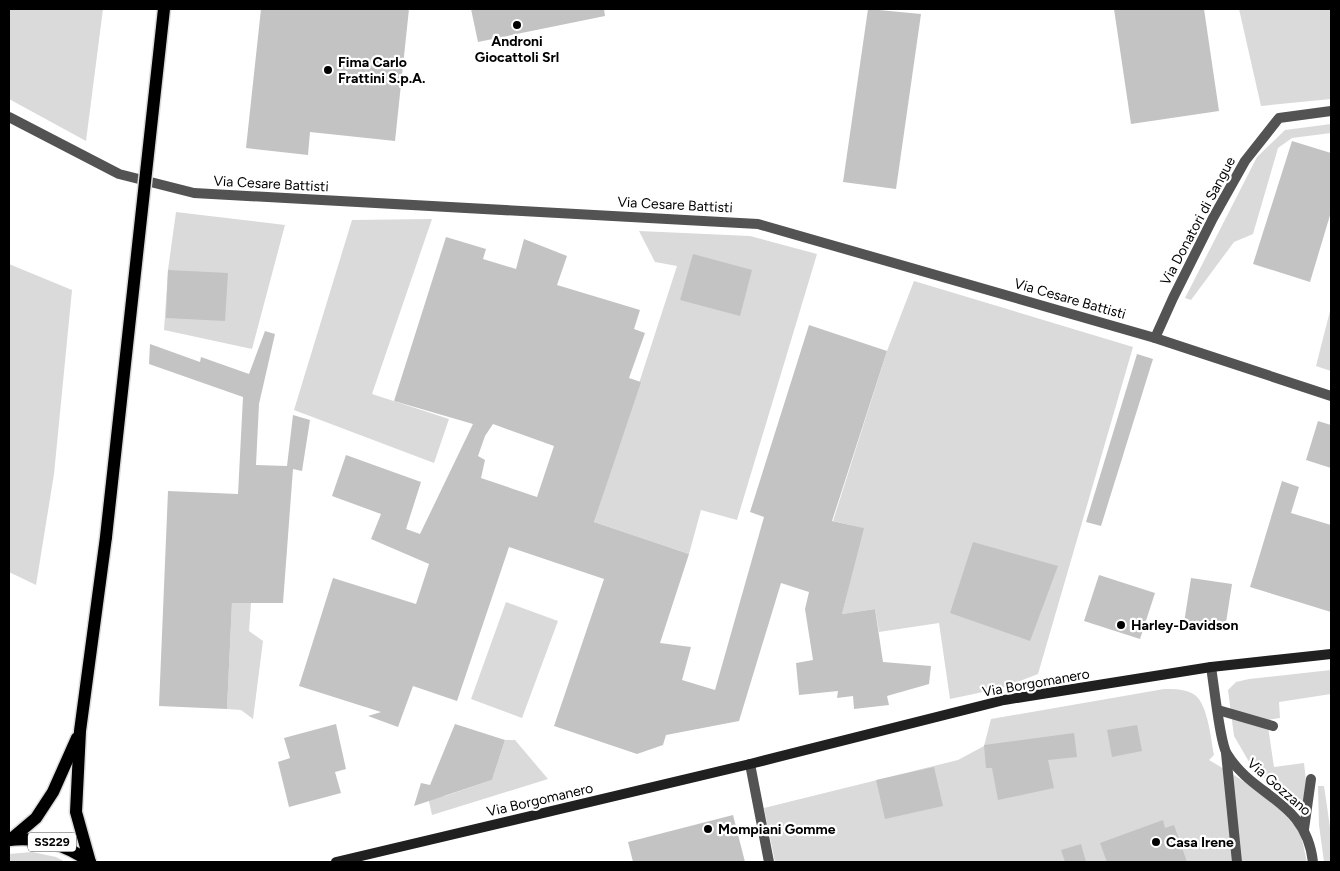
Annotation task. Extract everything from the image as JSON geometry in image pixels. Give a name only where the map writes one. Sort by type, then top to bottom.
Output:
[{"type":"main road","points":[[90,862],[76,812],[80,731],[106,537],[164,9]]},
{"type":"main road","name":"Via Borgomanero","points":[[336,862],[750,764],[1004,700],[1211,667],[1331,654]]},
{"type":"main road","points":[[9,840],[36,818],[53,792],[80,731]]},
{"type":"main road","name":"SS229","points":[[9,840],[31,839],[52,842],[72,850],[90,862]]},
{"type":"street","name":"Via Donatori di Sangue","points":[[1155,338],[1172,298],[1245,161],[1279,118],[1331,110]]},
{"type":"street","name":"Via Cesare Battisti","points":[[9,117],[119,174],[194,193],[758,224],[1155,338],[1331,396]]},
{"type":"street","name":"Via Gozzano","points":[[1211,667],[1226,752],[1237,862]]},
{"type":"street","points":[[1218,710],[1273,726]]},
{"type":"street","name":"Via Gozzano","points":[[1226,752],[1238,770],[1270,794],[1304,828]]},
{"type":"street","points":[[750,764],[769,862]]},
{"type":"street","name":"Via Gozzano","points":[[1304,828],[1311,779]]},
{"type":"street","points":[[1304,828],[1311,846],[1313,862]]},
{"type":"shaded area","points":[[9,9],[103,9],[86,141],[9,99]]},
{"type":"shaded area","points":[[1239,9],[1331,9],[1331,99],[1261,106]]},
{"type":"shaded area","points":[[1331,124],[1331,133],[1292,138],[1278,148],[1253,234],[1234,242],[1191,300],[1185,298],[1257,157],[1285,130]]},
{"type":"shaded area","points":[[176,212],[285,225],[252,349],[164,330],[168,270]]},
{"type":"shaded area","points":[[432,219],[372,394],[449,419],[434,463],[294,410],[352,220]]},
{"type":"shaded area","points":[[639,231],[750,236],[817,254],[737,520],[701,510],[689,554],[594,522],[677,266],[655,262]]},
{"type":"shaded area","points":[[9,264],[72,290],[54,474],[36,585],[9,572]]},
{"type":"shaded area","points":[[914,281],[1133,347],[1038,674],[1002,688],[950,699],[939,623],[879,632],[875,609],[842,614],[863,528],[833,521],[887,351]]},
{"type":"shaded area","points":[[1331,307],[1331,371],[1316,366]]},
{"type":"shaded area","points":[[232,602],[251,603],[249,631],[263,641],[253,719],[241,710],[227,709]]},
{"type":"shaded area","points":[[506,602],[558,621],[522,718],[471,699]]},
{"type":"shaded area","points":[[1331,670],[1331,694],[1279,702],[1280,718],[1267,720],[1274,767],[1304,763],[1306,781],[1302,811],[1252,767],[1234,736],[1228,690],[1236,682],[1249,679]]},
{"type":"shaded area","points":[[1164,689],[1176,689],[1195,695],[1203,706],[1208,723],[1214,755],[1209,760],[1262,794],[1287,817],[1302,839],[1307,862],[775,862],[764,808],[958,760],[984,746],[991,719]]},
{"type":"shaded area","points":[[505,740],[515,740],[548,779],[432,815],[428,797],[445,796],[492,780]]},
{"type":"shaded area","points":[[1318,786],[1324,786],[1331,834],[1331,862],[1324,862],[1319,825]]},
{"type":"shaded area","points":[[32,852],[56,857],[65,862],[9,862],[9,854]]},
{"type":"building","name":"Fima Carlo Frattini S.p.A.","points":[[261,9],[409,9],[395,141],[310,132],[308,155],[246,148]]},
{"type":"building","name":"Androni Giocattoli Srl","points":[[471,9],[604,9],[605,16],[478,42]]},
{"type":"building","points":[[868,9],[921,14],[896,189],[843,182]]},
{"type":"building","points":[[1114,9],[1204,9],[1219,111],[1131,124]]},
{"type":"building","points":[[1292,141],[1331,153],[1331,212],[1310,282],[1253,264]]},
{"type":"building","points":[[446,237],[486,249],[483,259],[516,269],[524,239],[567,256],[557,285],[640,310],[634,329],[645,333],[629,378],[641,382],[594,522],[689,554],[660,643],[691,647],[682,680],[715,690],[764,517],[750,512],[809,325],[887,351],[832,521],[864,528],[842,614],[875,609],[883,662],[931,666],[929,684],[887,696],[889,705],[854,709],[853,696],[837,698],[838,691],[799,695],[796,663],[813,660],[805,609],[809,592],[781,583],[739,721],[666,735],[663,745],[637,754],[554,726],[604,579],[509,547],[457,701],[413,686],[398,727],[368,716],[381,712],[299,686],[333,578],[416,604],[429,564],[371,539],[381,514],[332,496],[346,455],[421,482],[406,529],[420,534],[473,424],[394,401]],"holes":[[[493,424],[554,446],[537,497],[481,478],[485,460],[478,456],[485,436]]]},
{"type":"building","points":[[693,254],[752,270],[740,316],[680,300]]},
{"type":"building","points":[[168,270],[228,273],[225,321],[166,318]]},
{"type":"building","points":[[265,331],[275,334],[259,404],[256,465],[287,466],[293,415],[310,420],[302,471],[293,469],[283,603],[232,603],[227,709],[159,706],[168,491],[238,494],[243,397],[149,364],[150,344],[200,362],[201,357],[249,374]]},
{"type":"building","points":[[1137,354],[1153,359],[1101,526],[1086,522]]},
{"type":"building","points":[[1318,421],[1331,425],[1331,468],[1306,460]]},
{"type":"building","points":[[1282,481],[1299,487],[1291,513],[1331,525],[1331,612],[1250,587]]},
{"type":"building","points":[[973,542],[1058,566],[1030,641],[950,613]]},
{"type":"building","points":[[1099,575],[1155,593],[1140,639],[1084,621]]},
{"type":"building","points":[[1191,578],[1232,584],[1225,629],[1184,623]]},
{"type":"building","points":[[336,724],[346,769],[335,772],[341,793],[289,807],[278,762],[290,758],[284,738]]},
{"type":"building","points":[[455,724],[505,740],[492,780],[414,806],[421,783],[430,785]]},
{"type":"building","points":[[1137,725],[1142,751],[1112,757],[1107,730]]},
{"type":"building","points":[[1074,733],[1077,757],[1048,760],[1054,788],[998,800],[992,768],[986,768],[984,745]]},
{"type":"building","points":[[934,767],[943,806],[885,819],[876,780]]},
{"type":"building","name":"Mompiani Gomme","points":[[733,815],[745,862],[633,862],[628,842]]},
{"type":"building","name":"Casa Irene","points":[[1163,820],[1165,828],[1174,825],[1187,862],[1107,862],[1100,843]]},
{"type":"building","points":[[1081,844],[1086,862],[1065,862],[1061,850]]},
{"type":"place","name":"Androni Giocattoli Srl","points":[[517,25]]},
{"type":"place","name":"Fima Carlo Frattini S.p.A.","points":[[328,70]]},
{"type":"place","name":"Harley-Davidson","points":[[1121,625]]},
{"type":"place","name":"Mompiani Gomme","points":[[708,829]]},
{"type":"place","name":"Casa Irene","points":[[1156,842]]}]
